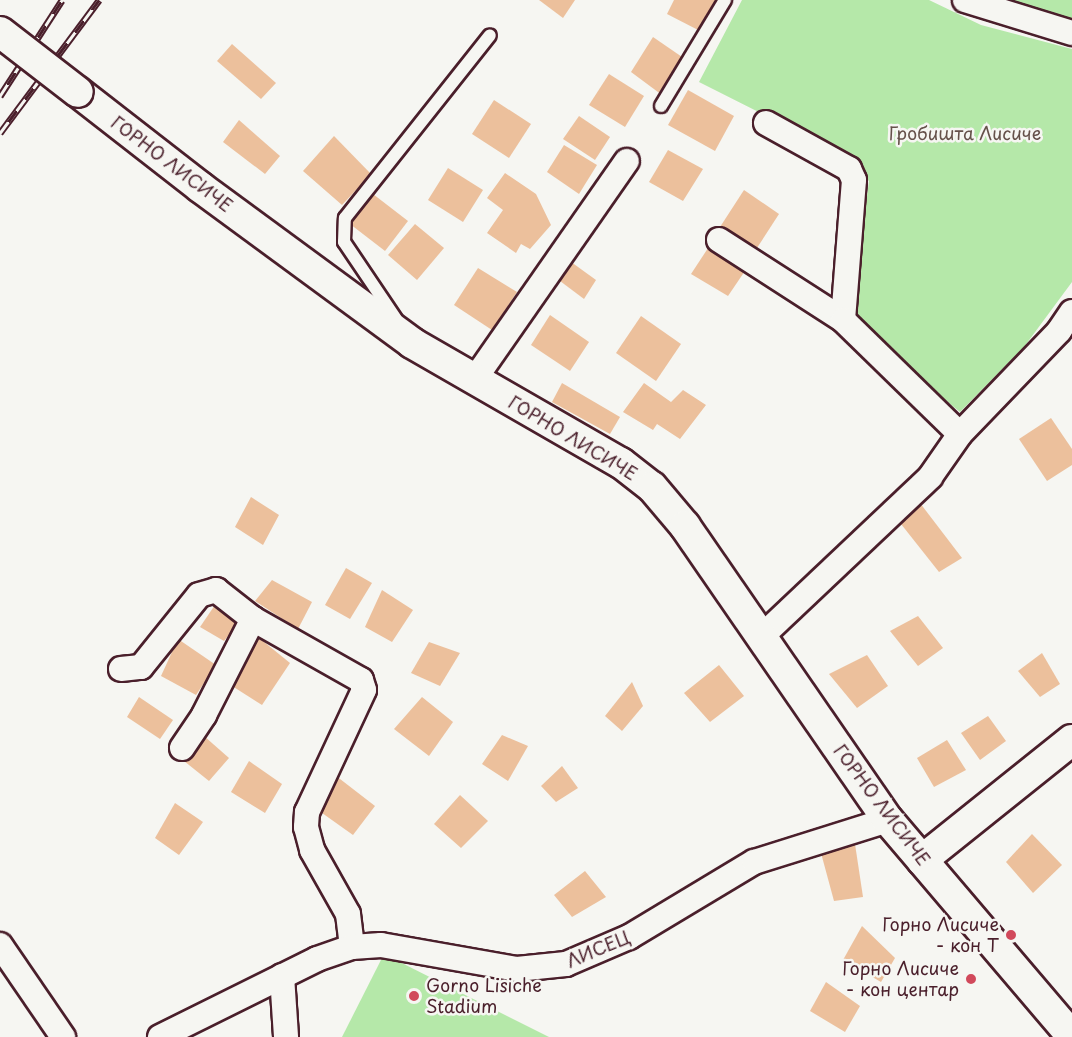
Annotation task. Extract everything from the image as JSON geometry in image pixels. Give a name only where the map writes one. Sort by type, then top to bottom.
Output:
[{"type":"street","points":[[965,0],[1072,33]]},
{"type":"street","name":"ГОРНО ЛИСИЧЕ","points":[[0,32],[200,187],[412,343],[621,463],[652,487],[685,526],[888,820],[1072,1036]]},
{"type":"street","points":[[766,123],[849,169],[854,180],[843,320]]},
{"type":"street","points":[[474,380],[627,161]]},
{"type":"street","points":[[719,240],[843,320],[960,434]]},
{"type":"street","points":[[761,637],[930,477],[960,434],[1059,331],[1072,312]]},
{"type":"street","points":[[121,669],[141,667],[199,595],[216,590],[253,618],[354,675],[363,686],[307,812],[306,827],[312,850],[348,914],[352,947]]},
{"type":"street","points":[[182,748],[204,716],[253,618]]},
{"type":"street","points":[[922,860],[1072,740]]},
{"type":"street","name":"ЛИСЕЦ","points":[[160,1037],[282,975],[352,947],[381,945],[517,969],[566,964],[629,937],[754,862],[888,820]]},
{"type":"street","points":[[0,945],[63,1037]]},
{"type":"street","points":[[282,975],[286,1037]]},
{"type":"lane","points":[[662,106],[725,0]]},
{"type":"lane","points":[[412,343],[344,242],[342,231],[345,218],[490,36]]},
{"type":"green space","name":"Гробишта Лисиче","points":[[742,0],[929,0],[981,25],[1072,49],[1072,282],[1024,347],[960,412],[863,332],[853,303],[869,181],[834,150],[699,82]]},
{"type":"green space","points":[[965,0],[1072,0],[1072,33]]},
{"type":"green space","name":"Gorno Lisiche Stadium","points":[[384,954],[549,1037],[342,1037]]},
{"type":"building","points":[[539,0],[575,0],[563,18]]},
{"type":"building","points":[[674,0],[717,0],[700,31],[667,14]]},
{"type":"building","points":[[653,37],[685,59],[662,95],[631,72]]},
{"type":"building","points":[[232,44],[276,83],[261,99],[217,61]]},
{"type":"building","points":[[609,74],[644,96],[625,127],[589,105]]},
{"type":"building","points":[[688,90],[734,116],[715,151],[668,125]]},
{"type":"building","points":[[494,100],[531,124],[509,158],[472,134]]},
{"type":"building","points":[[579,116],[610,137],[595,160],[563,139]]},
{"type":"building","points":[[239,120],[280,156],[265,174],[223,142]]},
{"type":"building","points":[[334,136],[371,174],[342,205],[303,171]]},
{"type":"building","points":[[564,145],[597,165],[579,194],[547,172]]},
{"type":"building","points":[[668,150],[703,169],[683,201],[649,182]]},
{"type":"building","points":[[448,168],[483,190],[463,222],[428,200]]},
{"type":"building","points":[[505,173],[536,194],[551,225],[530,249],[521,244],[516,253],[487,233],[503,210],[487,198]]},
{"type":"building","points":[[744,190],[779,214],[755,251],[720,227]]},
{"type":"building","points":[[373,194],[408,221],[385,251],[350,224]]},
{"type":"building","points":[[415,224],[444,248],[417,280],[388,255]]},
{"type":"building","points":[[712,242],[749,265],[728,296],[691,274]]},
{"type":"building","points":[[567,259],[596,280],[584,299],[556,278]]},
{"type":"building","points":[[478,268],[517,292],[492,330],[454,305]]},
{"type":"building","points":[[550,315],[589,342],[570,371],[531,345]]},
{"type":"building","points":[[641,316],[681,344],[656,381],[616,353]]},
{"type":"building","points":[[562,383],[620,417],[610,434],[552,402]]},
{"type":"building","points":[[644,383],[671,402],[683,390],[706,405],[680,439],[657,424],[653,430],[623,412]]},
{"type":"building","points":[[1051,418],[1072,449],[1072,465],[1047,481],[1019,439]]},
{"type":"building","points":[[251,497],[279,515],[263,545],[235,527]]},
{"type":"building","points":[[920,503],[962,558],[939,572],[901,524]]},
{"type":"building","points":[[346,568],[372,583],[350,619],[325,605]]},
{"type":"building","points":[[272,580],[312,602],[298,629],[255,601]]},
{"type":"building","points":[[382,590],[413,610],[392,642],[365,627]]},
{"type":"building","points":[[217,602],[242,618],[224,641],[200,627]]},
{"type":"building","points":[[918,616],[943,648],[918,666],[890,631]]},
{"type":"building","points":[[258,637],[290,663],[262,705],[229,684]]},
{"type":"building","points":[[178,639],[216,665],[196,695],[161,676]]},
{"type":"building","points":[[429,642],[460,653],[440,686],[411,673]]},
{"type":"building","points":[[1042,653],[1060,684],[1040,697],[1018,671]]},
{"type":"building","points":[[867,655],[888,686],[857,708],[829,674]]},
{"type":"building","points":[[719,665],[744,696],[710,722],[684,693]]},
{"type":"building","points":[[632,682],[643,706],[622,731],[605,716]]},
{"type":"building","points":[[139,697],[173,720],[160,739],[127,717]]},
{"type":"building","points":[[422,697],[453,722],[429,756],[394,729]]},
{"type":"building","points":[[988,716],[1006,741],[980,760],[961,733]]},
{"type":"building","points":[[502,735],[528,746],[508,781],[482,764]]},
{"type":"building","points":[[204,736],[229,758],[209,781],[184,761]]},
{"type":"building","points":[[947,740],[966,770],[934,787],[917,758]]},
{"type":"building","points":[[249,761],[282,784],[265,813],[231,792]]},
{"type":"building","points":[[562,766],[578,788],[556,802],[541,786]]},
{"type":"building","points":[[331,772],[375,806],[353,835],[315,808]]},
{"type":"building","points":[[460,795],[488,821],[461,848],[434,824]]},
{"type":"building","points":[[175,803],[203,822],[179,855],[155,838]]},
{"type":"building","points":[[1032,834],[1062,865],[1033,893],[1006,862]]},
{"type":"building","points":[[855,844],[863,897],[834,901],[821,853]]},
{"type":"building","points":[[585,871],[606,897],[572,917],[554,895]]},
{"type":"building","points":[[862,926],[895,958],[881,982],[843,960]]},
{"type":"building","points":[[826,982],[860,1006],[845,1032],[810,1011]]},
{"type":"railway","points":[[0,96],[62,0]]},
{"type":"railway","points":[[0,133],[99,0]]},
{"type":"place","name":"Горно Лисиче - кон Т","points":[[1011,935]]},
{"type":"place","name":"Горно Лисиче - кон центар","points":[[971,979]]},
{"type":"place","name":"Gorno Lisiche Stadium","points":[[414,996]]}]
